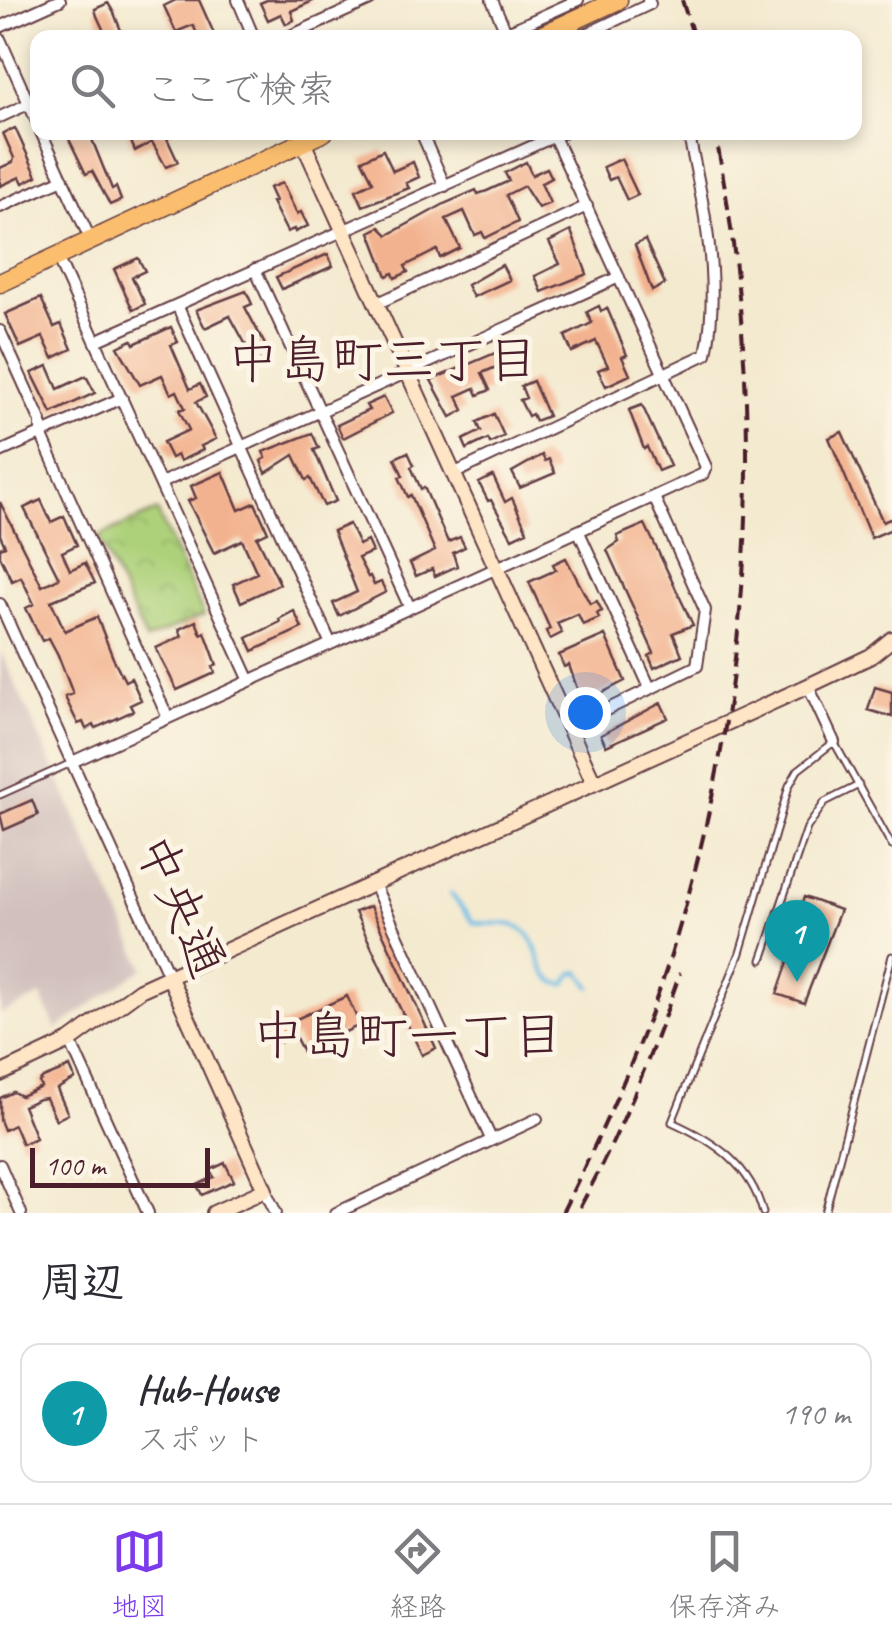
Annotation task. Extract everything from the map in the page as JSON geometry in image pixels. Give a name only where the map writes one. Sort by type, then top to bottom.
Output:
[{"type":"highway","points":[[553,30],[618,0]]},
{"type":"highway","points":[[0,282],[295,140]]},
{"type":"street","points":[[0,27],[60,0]]},
{"type":"street","points":[[238,0],[251,30]]},
{"type":"street","points":[[304,30],[370,0]]},
{"type":"street","points":[[492,0],[506,30]]},
{"type":"street","points":[[518,30],[578,0]]},
{"type":"street","points":[[595,30],[650,4],[648,0]]},
{"type":"street","points":[[0,39],[30,108]]},
{"type":"street","points":[[0,117],[28,104]]},
{"type":"street","points":[[45,140],[92,240]]},
{"type":"street","points":[[305,140],[594,784]]},
{"type":"street","points":[[425,140],[446,186]]},
{"type":"street","points":[[96,341],[543,140]]},
{"type":"street","points":[[72,762],[703,474],[706,467],[559,140]]},
{"type":"street","points":[[452,474],[706,354],[712,280],[690,140]]},
{"type":"street","points":[[0,207],[63,179]]},
{"type":"street","points":[[376,304],[588,206]]},
{"type":"street","points":[[57,257],[250,681]]},
{"type":"street","points":[[256,269],[410,608]]},
{"type":"street","points":[[161,483],[620,277]]},
{"type":"street","points":[[177,305],[331,644]]},
{"type":"street","points":[[0,331],[41,422],[41,434],[168,718]]},
{"type":"street","points":[[0,452],[122,398]]},
{"type":"street","points":[[569,728],[697,666],[706,610],[654,497]]},
{"type":"street","points":[[579,532],[650,688]]},
{"type":"street","name":"中央通","points":[[0,604],[265,1190]]},
{"type":"street","points":[[0,1074],[70,1042],[140,990],[808,686],[871,656],[892,639]]},
{"type":"street","points":[[808,686],[834,742]]},
{"type":"street","points":[[374,882],[491,1139]]},
{"type":"street","points":[[70,1042],[148,1213]]},
{"type":"street","points":[[336,1213],[537,1119]]},
{"type":"street","points":[[0,1165],[22,1213]]},
{"type":"street","points":[[214,1213],[265,1190],[276,1213]]},
{"type":"lane","points":[[763,1213],[752,1185],[724,1149],[672,1122],[740,952],[789,786],[798,770],[834,742],[892,846]]},
{"type":"lane","points":[[0,795],[72,762]]},
{"type":"lane","points":[[762,960],[807,828],[826,802],[859,786]]},
{"type":"lane","points":[[825,1213],[892,956]]},
{"type":"shaded area","points":[[0,650],[144,968],[56,1029],[41,996],[0,1014]]},
{"type":"green space","points":[[157,511],[204,615],[146,640],[98,537]]},
{"type":"building","points":[[176,0],[199,0],[212,30],[195,30],[193,25],[175,30],[164,6]]},
{"type":"building","points":[[315,0],[291,11],[294,20],[286,24],[281,14],[268,20],[260,3]]},
{"type":"building","points":[[108,3],[121,30],[103,30],[95,9]]},
{"type":"building","points":[[15,128],[37,176],[23,183],[20,177],[0,186],[0,168],[14,158],[3,133]]},
{"type":"building","points":[[69,140],[92,140],[112,189],[116,187],[121,200],[110,205],[92,171],[86,174]]},
{"type":"building","points":[[130,140],[168,140],[178,162],[166,167],[152,142],[135,151]]},
{"type":"building","points":[[383,150],[393,171],[413,162],[419,177],[406,183],[409,188],[363,206],[356,190],[373,182],[362,160]]},
{"type":"building","points":[[621,159],[638,195],[627,200],[616,177],[609,180],[603,167]]},
{"type":"building","points":[[526,162],[532,175],[547,168],[552,178],[541,183],[550,203],[538,208],[524,186],[506,195],[518,222],[485,238],[482,232],[475,235],[464,211],[446,219],[460,248],[440,258],[437,250],[405,266],[408,272],[395,278],[393,273],[387,276],[370,232],[380,227],[388,235],[446,203],[476,190],[478,194],[487,191],[509,181],[505,173]]},
{"type":"building","points":[[282,183],[297,214],[301,212],[308,226],[295,232],[287,232],[272,202],[275,201],[269,188]]},
{"type":"building","points":[[571,231],[587,274],[542,292],[535,276],[560,264],[549,242]]},
{"type":"building","points":[[645,240],[665,284],[652,291],[635,245]]},
{"type":"building","points":[[328,254],[333,266],[282,289],[276,277]]},
{"type":"building","points":[[138,258],[145,271],[132,277],[145,304],[133,310],[114,269]]},
{"type":"building","points":[[502,265],[510,280],[473,297],[467,285]]},
{"type":"building","points":[[246,291],[252,304],[245,307],[271,356],[256,363],[230,316],[205,328],[196,310]]},
{"type":"building","points":[[41,298],[54,327],[61,324],[72,349],[53,358],[43,337],[20,347],[5,314]]},
{"type":"building","points":[[599,306],[601,311],[607,308],[627,355],[622,357],[630,375],[606,386],[598,370],[608,366],[596,341],[572,352],[565,336],[592,323],[587,312]]},
{"type":"building","points":[[171,327],[178,342],[171,345],[190,389],[200,384],[206,397],[196,402],[216,439],[180,461],[177,455],[171,458],[163,442],[189,430],[179,410],[185,408],[177,391],[171,394],[162,375],[140,385],[118,347]]},
{"type":"building","points":[[495,353],[501,365],[482,373],[490,390],[478,395],[475,388],[457,396],[464,410],[451,417],[431,380]]},
{"type":"building","points":[[48,366],[58,389],[86,376],[95,393],[52,413],[32,373]]},
{"type":"building","points":[[533,381],[548,416],[535,421],[520,400],[526,398],[521,386]]},
{"type":"building","points":[[384,397],[392,413],[343,438],[337,425],[369,410],[366,405]]},
{"type":"building","points":[[642,405],[670,466],[658,471],[647,447],[644,449],[629,410]]},
{"type":"building","points":[[494,414],[504,436],[467,449],[463,440],[481,431],[477,422]]},
{"type":"building","points":[[842,432],[883,522],[892,518],[892,529],[871,538],[829,438]]},
{"type":"building","points":[[312,433],[319,448],[314,450],[336,501],[324,506],[294,455],[266,473],[261,461],[266,458],[263,452]]},
{"type":"building","points":[[408,452],[414,465],[411,467],[448,542],[460,537],[465,547],[453,553],[457,566],[435,576],[432,569],[416,576],[410,563],[435,551],[399,477],[403,476],[395,458]]},
{"type":"building","points":[[542,455],[545,461],[549,459],[555,473],[520,488],[512,472]]},
{"type":"building","points":[[223,472],[239,510],[255,503],[268,532],[257,537],[280,584],[241,602],[233,584],[257,573],[242,540],[214,553],[188,501],[196,498],[191,486]]},
{"type":"building","points":[[493,476],[505,502],[512,498],[527,531],[512,538],[479,483]]},
{"type":"building","points":[[41,500],[51,522],[64,516],[77,545],[62,552],[70,570],[85,563],[95,583],[51,601],[65,631],[97,617],[125,681],[131,678],[141,700],[130,705],[133,711],[96,728],[94,725],[86,729],[83,722],[78,724],[65,697],[73,694],[58,655],[49,638],[42,641],[26,608],[34,604],[21,577],[12,581],[0,556],[0,548],[5,546],[0,535],[0,502],[42,586],[59,578],[24,508]]},
{"type":"building","points":[[349,524],[359,545],[367,541],[372,552],[358,558],[368,577],[374,585],[381,582],[386,592],[339,616],[333,603],[357,592],[333,531]]},
{"type":"building","points":[[645,524],[693,625],[673,633],[682,655],[654,668],[649,656],[654,653],[607,550],[619,542],[617,536]]},
{"type":"building","points":[[566,558],[590,604],[597,601],[602,611],[597,613],[599,618],[583,625],[578,614],[557,623],[562,633],[550,639],[546,631],[550,629],[529,582],[556,570],[553,564]]},
{"type":"building","points":[[294,611],[302,628],[253,651],[247,638]]},
{"type":"building","points":[[196,621],[201,634],[205,632],[217,665],[213,667],[215,673],[177,690],[156,648],[182,636],[179,629]]},
{"type":"building","points":[[605,635],[625,681],[582,703],[569,665],[564,667],[559,655]]},
{"type":"building","points":[[875,687],[892,692],[892,717],[868,710]]},
{"type":"building","points":[[661,703],[668,718],[606,746],[601,735]]},
{"type":"building","points":[[32,800],[38,815],[4,830],[0,814]]},
{"type":"building","points":[[804,897],[840,910],[804,1003],[777,994],[793,948],[787,946]]},
{"type":"building","points":[[370,906],[436,1048],[422,1055],[355,912]]},
{"type":"building","points":[[347,996],[360,1025],[303,1052],[295,1036],[277,1044],[274,1039],[268,1042],[262,1029],[279,1022],[281,1026]]},
{"type":"building","points":[[70,1067],[75,1079],[57,1089],[68,1114],[56,1120],[46,1098],[39,1099],[23,1106],[36,1138],[22,1144],[14,1125],[4,1130],[0,1098],[13,1092],[21,1096],[41,1087],[39,1082],[43,1078]]},
{"type":"building","points":[[225,1163],[234,1181],[202,1195],[197,1185],[214,1177],[210,1170]]},
{"type":"waterway","points":[[451,894],[473,922],[510,924],[522,929],[530,936],[547,976],[554,981],[565,985],[573,973],[580,972],[591,987]]},
{"type":"railway","points":[[682,0],[691,30]]},
{"type":"railway","points":[[562,1213],[621,1086],[671,955],[721,751],[736,649],[745,546],[743,340],[716,140]]},
{"type":"railway","points":[[580,1207],[635,1092],[680,973]]},
{"type":"place","name":"Hub-House","points":[[797,982]]},
{"type":"district","name":"中島町三丁目","points":[[383,360]]},
{"type":"district","name":"中島町一丁目","points":[[408,1036]]}]
